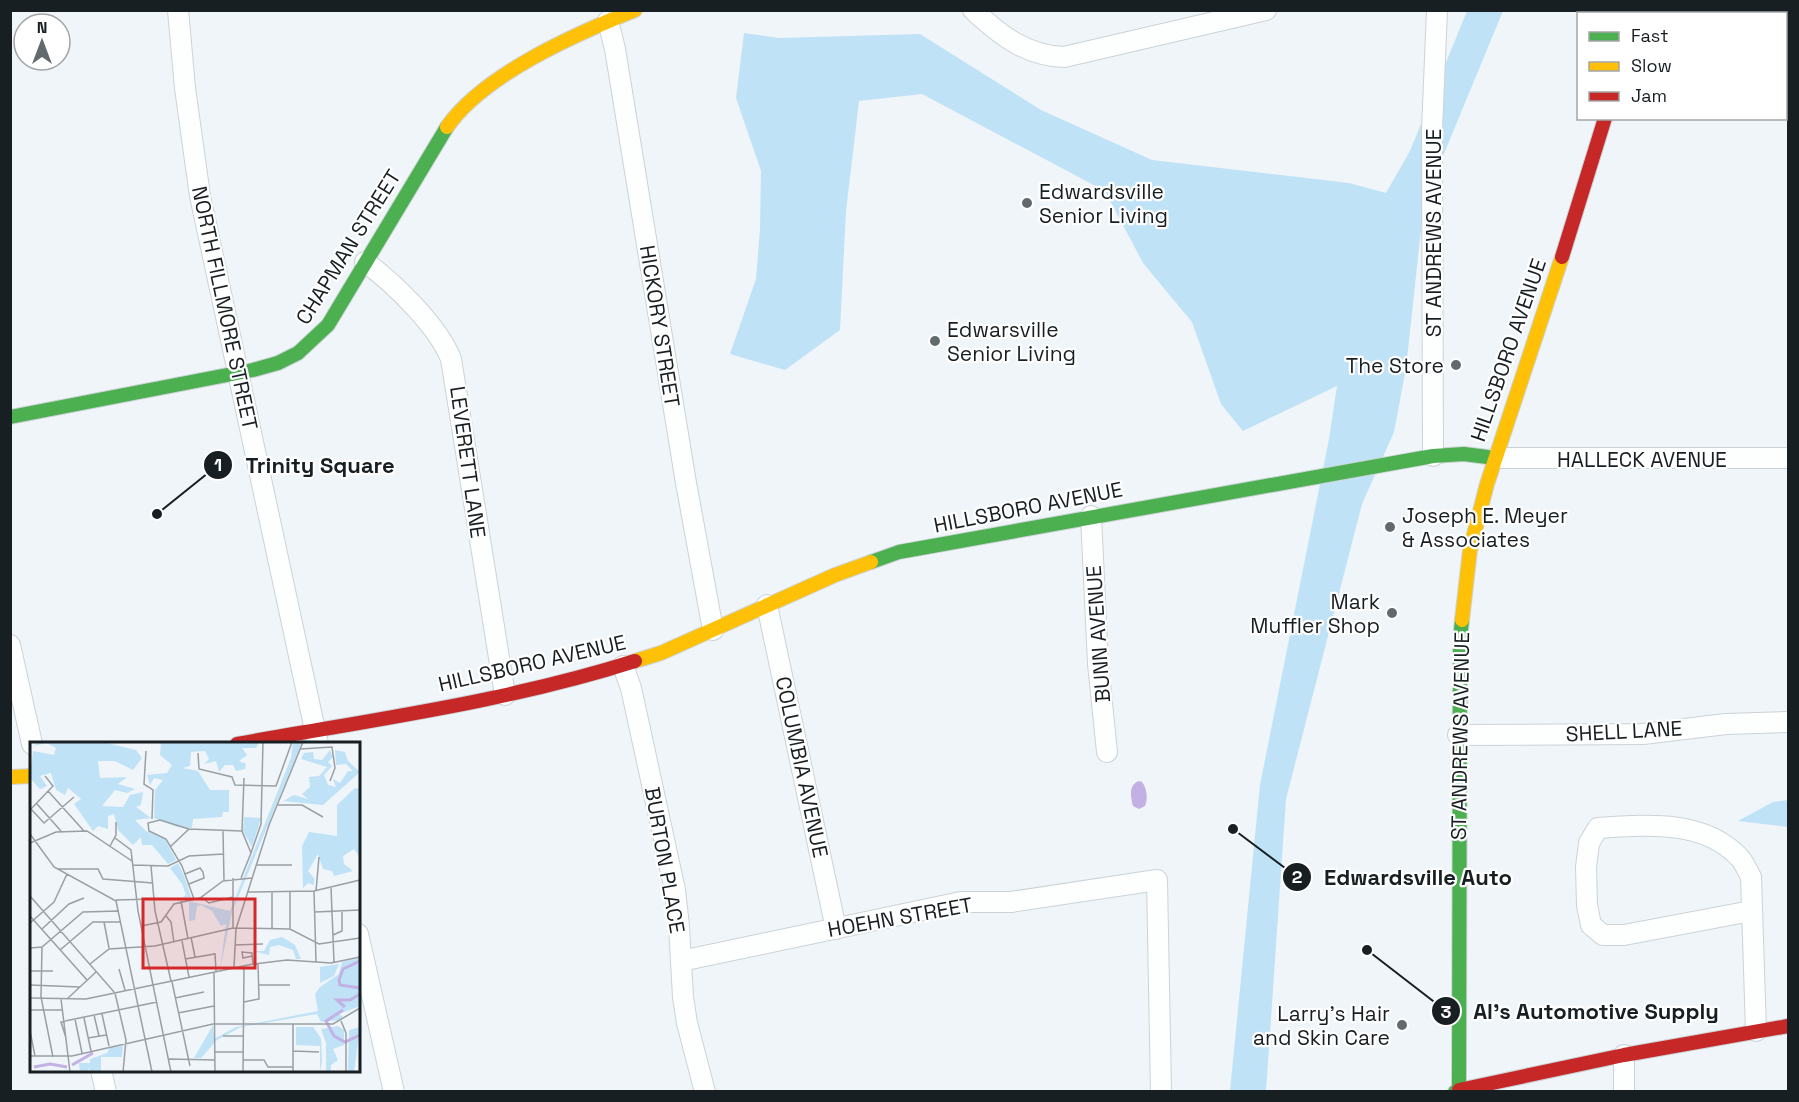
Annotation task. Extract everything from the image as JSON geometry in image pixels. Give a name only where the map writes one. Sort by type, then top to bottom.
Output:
[{"type":"street","name":"NORTH FILLMORE STREET","points":[[178,10],[185,88],[199,187],[316,736]]},
{"type":"street","name":"CHAPMAN STREET","points":[[10,417],[272,366],[293,357],[310,345],[328,325],[449,124],[494,81],[608,21],[635,10]]},
{"type":"street","points":[[973,10],[1012,43],[1049,57],[1064,57],[1266,10]]},
{"type":"street","name":"ST ANDREWS AVENUE","points":[[1433,456],[1432,130],[1437,10]]},
{"type":"street","name":"HICKORY STREET","points":[[608,21],[615,49],[686,483],[713,630]]},
{"type":"street","name":"HILLSBORO AVENUE","points":[[257,742],[316,736],[582,678],[623,666],[661,653],[835,575],[899,552],[1433,456],[1464,454],[1495,458],[1536,339],[1604,120]]},
{"type":"street","name":"LEVERETT LANE","points":[[365,262],[383,275],[436,333],[451,359],[504,694]]},
{"type":"street","name":"ST ANDREWS AVENUE","points":[[1457,1091],[1460,639],[1470,550],[1495,458]]},
{"type":"street","name":"HALLECK AVENUE","points":[[1495,458],[1788,458]]},
{"type":"street","name":"BUNN AVENUE","points":[[1090,516],[1098,664],[1107,752]]},
{"type":"street","name":"COLUMBIA AVENUE","points":[[767,606],[836,929]]},
{"type":"street","points":[[10,645],[32,742]]},
{"type":"street","name":"BURTON PLACE","points":[[623,666],[631,688],[675,890],[683,997],[687,1023],[705,1092]]},
{"type":"street","name":"SHELL LANE","points":[[1458,735],[1643,734],[1726,724],[1788,722]]},
{"type":"street","points":[[10,777],[30,776]]},
{"type":"street","points":[[1751,911],[1624,935],[1603,935],[1591,925],[1587,905],[1586,867],[1589,843],[1598,828],[1657,825],[1691,831],[1724,844],[1740,859],[1750,877],[1756,1031]]},
{"type":"street","name":"HOEHN STREET","points":[[681,960],[961,902],[1011,902],[1157,880],[1161,1092]]},
{"type":"street","points":[[360,943],[394,1092]]},
{"type":"street","points":[[1457,1091],[1624,1055],[1788,1026]]},
{"type":"street","points":[[1624,1055],[1624,1092]]},
{"type":"street","points":[[101,1072],[106,1092]]},
{"type":"shaded area","points":[[1467,11],[1503,11],[1424,202],[1406,368],[1394,432],[1362,504],[1286,799],[1266,1091],[1230,1091],[1260,785],[1329,439],[1337,386],[1243,431],[1221,404],[1192,322],[1143,263],[1105,191],[922,94],[859,101],[846,211],[840,330],[785,370],[730,354],[756,279],[760,229],[761,171],[736,98],[744,33],[779,38],[920,34],[1041,110],[1152,160],[1349,183],[1386,193],[1410,151]]},
{"type":"shaded area","points":[[1139,781],[1144,784],[1147,797],[1145,806],[1139,809],[1133,806],[1131,795],[1133,785]]},
{"type":"shaded area","points":[[1788,800],[1788,827],[1738,821],[1773,802]]},
{"type":"traffic: fast","points":[[10,417],[253,370],[278,363],[298,353],[328,325],[447,127]]},
{"type":"traffic: fast","points":[[871,562],[899,552],[1433,456],[1464,454],[1495,458]]},
{"type":"traffic: fast","points":[[1455,1092],[1459,1090],[1460,639],[1462,620]]},
{"type":"traffic: slow","points":[[447,127],[463,108],[507,73],[559,44],[635,10]]},
{"type":"traffic: slow","points":[[1462,620],[1470,550],[1487,484],[1562,257]]},
{"type":"traffic: slow","points":[[635,661],[661,653],[835,575],[871,562]]},
{"type":"traffic: slow","points":[[10,777],[30,776]]},
{"type":"traffic: jam","points":[[1562,257],[1604,120]]},
{"type":"traffic: jam","points":[[249,742],[487,699],[635,661]]},
{"type":"traffic: jam","points":[[1459,1090],[1624,1055],[1788,1026]]},
{"type":"place","name":"Edwardsville Senior Living","points":[[1027,203]]},
{"type":"place","name":"Edwarsville Senior Living","points":[[935,341]]},
{"type":"place","name":"The Store","points":[[1456,365]]},
{"type":"place","name":"Trinity Square","points":[[157,514]]},
{"type":"place","name":"Joseph E. Meyer & Associates","points":[[1390,527]]},
{"type":"place","name":"Mark Muffler Shop","points":[[1392,613]]},
{"type":"place","name":"Edwardsville Auto","points":[[1233,829]]},
{"type":"place","name":"Al's Automotive Supply","points":[[1367,950]]},
{"type":"place","name":"Larry's Hair and Skin Care","points":[[1402,1025]]}]
